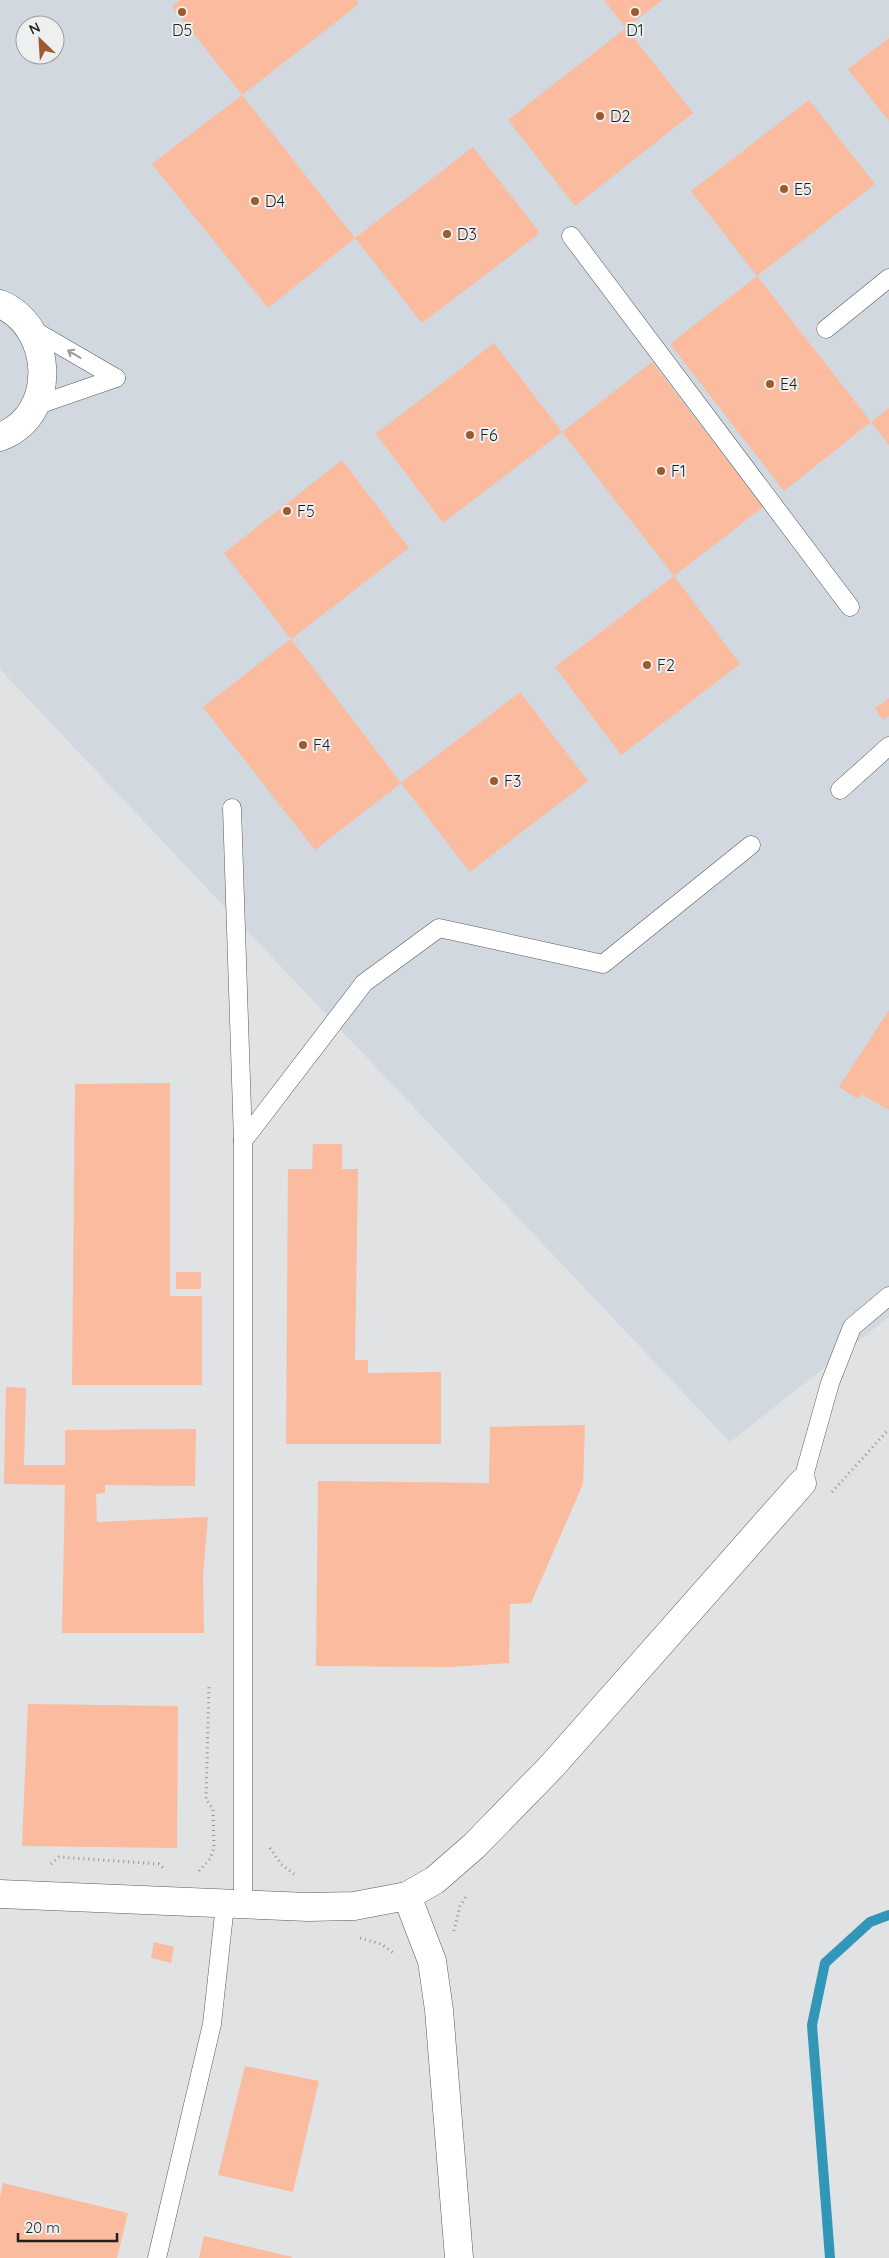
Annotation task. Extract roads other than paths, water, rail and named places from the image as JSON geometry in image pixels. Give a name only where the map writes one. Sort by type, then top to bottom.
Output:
[{"type":"street","points":[[0,281],[5,306],[30,328],[40,346],[44,366],[42,386],[35,406],[22,423],[2,440]]},
{"type":"street","points":[[0,1894],[234,1905],[354,1906],[406,1896],[435,1880],[474,1846],[546,1772],[802,1483]]},
{"type":"street","points":[[406,1896],[432,1961],[439,2010],[459,2258]]},
{"type":"lane","points":[[571,236],[850,607]]},
{"type":"lane","points":[[826,329],[889,278]]},
{"type":"lane","points":[[30,328],[116,378],[35,406]]},
{"type":"lane","points":[[840,790],[889,746]]},
{"type":"lane","points":[[157,2258],[212,2024],[234,1905],[243,1141],[232,808]]},
{"type":"lane","points":[[243,1141],[364,983],[439,928],[602,964],[751,845]]},
{"type":"lane","points":[[802,1483],[830,1383],[852,1327],[889,1296]]},
{"type":"waterway","points":[[830,2258],[812,2025],[825,1963],[870,1922],[889,1915]]},
{"type":"place","name":"D5","points":[[182,12]]},
{"type":"place","name":"D1","points":[[635,12]]},
{"type":"place","name":"D2","points":[[600,116]]},
{"type":"place","name":"E5","points":[[784,189]]},
{"type":"place","name":"D4","points":[[255,201]]},
{"type":"place","name":"D3","points":[[447,234]]},
{"type":"place","name":"E4","points":[[770,384]]},
{"type":"place","name":"F6","points":[[470,435]]},
{"type":"place","name":"F1","points":[[661,471]]},
{"type":"place","name":"F5","points":[[287,511]]},
{"type":"place","name":"F2","points":[[647,665]]},
{"type":"place","name":"F4","points":[[303,745]]},
{"type":"place","name":"F3","points":[[494,781]]}]
